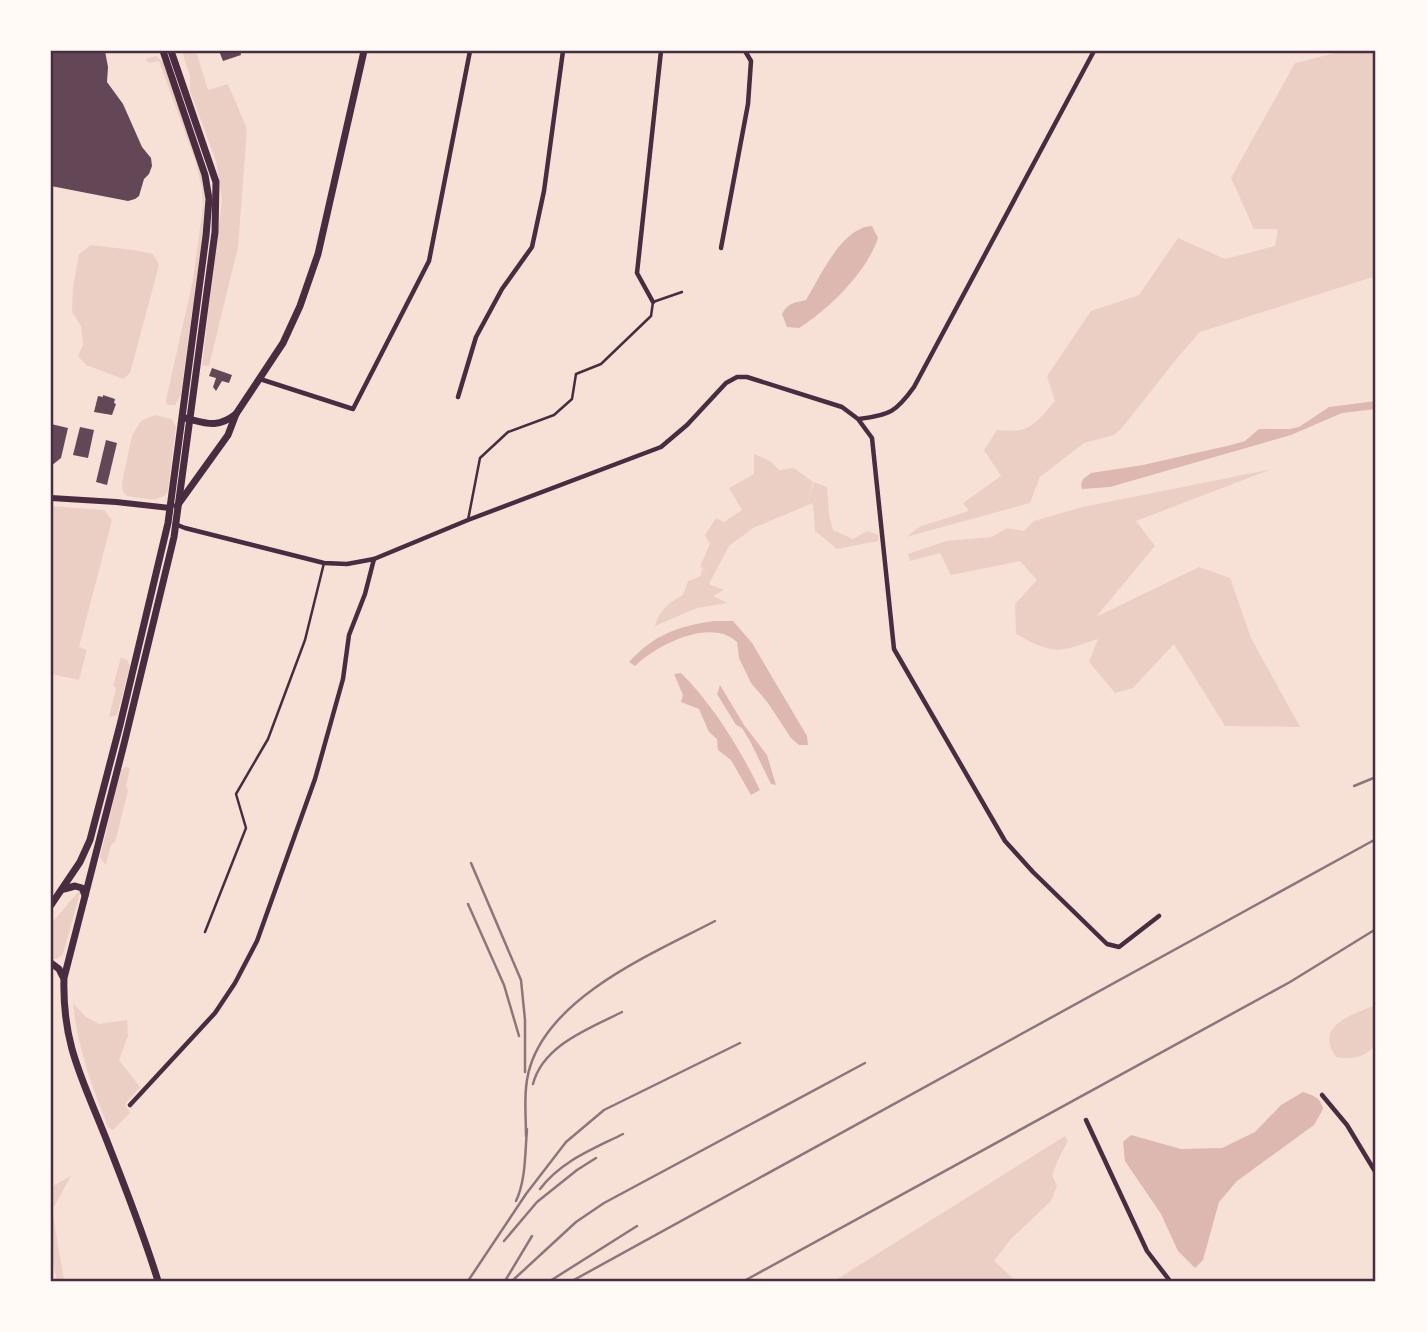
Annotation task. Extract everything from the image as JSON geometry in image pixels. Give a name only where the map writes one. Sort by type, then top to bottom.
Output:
[{"type":"main road","points":[[51,905],[64,889],[90,840],[116,757],[179,505],[209,199],[205,175],[163,51]]},
{"type":"main road","points":[[158,1281],[73,1058],[65,1024],[64,978],[85,895],[170,508],[215,232],[216,182],[171,51]]},
{"type":"main road","points":[[170,508],[179,505],[228,435],[236,414],[283,343],[310,281],[364,51]]},
{"type":"main road","points":[[186,419],[215,425],[226,422],[236,414]]},
{"type":"main road","points":[[64,889],[75,886],[82,888],[85,895]]},
{"type":"main road","points":[[51,963],[61,963],[69,958]]},
{"type":"main road","points":[[51,963],[64,978]]},
{"type":"street","points":[[260,379],[353,409],[429,261],[470,51]]},
{"type":"street","points":[[458,397],[476,337],[502,289],[532,247],[544,191],[563,51]]},
{"type":"street","points":[[653,302],[637,273],[661,51]]},
{"type":"street","points":[[721,248],[748,104],[751,61],[746,51]]},
{"type":"street","points":[[858,419],[884,416],[901,405],[914,387],[1094,51]]},
{"type":"street","points":[[51,499],[170,508],[175,525],[324,563],[347,564],[374,559],[468,520],[661,447],[687,425],[726,383],[737,377],[747,377],[842,407],[858,419],[872,438],[894,649],[1005,841],[1107,944],[1119,947],[1159,916]]},
{"type":"street","points":[[130,1105],[215,1013],[235,983],[257,941],[315,779],[343,679],[349,635],[365,594],[374,559]]},
{"type":"street","points":[[1322,1095],[1347,1125],[1376,1173]]},
{"type":"street","points":[[1086,1120],[1147,1251],[1170,1281]]},
{"type":"lane","points":[[468,520],[480,458],[508,432],[554,415],[572,399],[576,374],[601,364],[651,316],[653,302],[682,292]]},
{"type":"lane","points":[[205,932],[246,828],[236,794],[268,739],[305,640],[324,563]]},
{"type":"shaded area","points":[[184,51],[196,51],[208,90],[228,84],[247,129],[238,247],[209,366],[202,365],[222,200],[216,161],[190,91],[190,76]]},
{"type":"shaded area","points":[[1343,51],[1376,51],[1376,276],[1200,332],[1121,429],[1114,435],[1084,443],[1040,477],[1030,503],[906,537],[921,526],[969,511],[963,503],[1001,476],[984,450],[997,430],[1024,429],[1041,416],[1055,401],[1047,376],[1091,311],[1139,295],[1178,238],[1225,259],[1275,246],[1278,229],[1254,229],[1231,178],[1295,63]]},
{"type":"shaded area","points":[[156,56],[163,62],[201,170],[205,190],[202,239],[181,395],[175,405],[167,405],[166,400],[193,280],[203,205],[195,160],[159,61],[149,63],[145,59]]},
{"type":"shaded area","points":[[872,226],[878,238],[865,264],[846,289],[799,328],[787,327],[782,314],[787,307],[806,300],[842,244],[861,229]]},
{"type":"shaded area","points":[[91,245],[153,254],[159,265],[130,373],[123,379],[86,365],[78,356],[83,345],[81,326],[72,312],[73,286],[79,254]]},
{"type":"shaded area","points":[[1376,401],[1376,409],[1342,413],[1291,435],[1110,487],[1082,489],[1083,479],[1091,473],[1143,465],[1231,445],[1245,441],[1259,429],[1299,427],[1329,407]]},
{"type":"shaded area","points":[[155,415],[171,419],[176,426],[168,490],[166,495],[154,500],[127,496],[123,492],[122,483],[132,436],[141,421]]},
{"type":"shaded area","points":[[754,454],[770,461],[779,470],[794,468],[813,482],[808,502],[814,482],[827,487],[833,530],[853,539],[867,531],[879,535],[878,541],[837,549],[815,531],[813,503],[753,528],[729,546],[709,584],[724,590],[713,596],[728,603],[697,608],[655,626],[665,608],[683,595],[688,581],[701,576],[702,569],[708,573],[700,566],[710,544],[705,535],[716,518],[724,522],[742,510],[729,488],[754,474]]},
{"type":"shaded area","points":[[1272,469],[1136,521],[1155,546],[1096,617],[1199,567],[1230,578],[1251,638],[1300,727],[1225,726],[1174,644],[1133,688],[1115,693],[1089,662],[1098,639],[1057,650],[1040,646],[1016,634],[1015,604],[1037,580],[1020,561],[951,575],[940,553],[910,561],[908,554],[946,541],[992,537],[1007,528],[1024,531],[1034,521],[1082,507]]},
{"type":"shaded area","points":[[51,506],[104,510],[112,520],[79,647],[87,650],[79,680],[51,674]]},
{"type":"shaded area","points":[[713,621],[733,621],[752,643],[807,736],[808,745],[799,745],[791,738],[751,683],[739,658],[737,642],[726,635],[713,632],[684,637],[656,650],[635,666],[629,662],[667,633]]},
{"type":"shaded area","points":[[121,657],[127,660],[130,666],[117,715],[109,717],[116,688],[113,686]]},
{"type":"shaded area","points":[[681,673],[725,728],[760,790],[751,795],[731,760],[718,750],[717,739],[709,732],[699,709],[681,702],[683,695],[674,674]]},
{"type":"shaded area","points":[[720,685],[744,725],[767,755],[776,785],[771,784],[750,741],[742,728],[736,725],[717,694]]},
{"type":"shaded area","points":[[130,768],[126,786],[128,790],[115,842],[111,845],[105,864],[100,857],[121,770]]},
{"type":"shaded area","points":[[78,892],[80,893],[63,954],[53,959],[51,924]]},
{"type":"shaded area","points":[[73,1003],[86,1017],[99,1024],[127,1020],[128,1036],[119,1060],[140,1087],[125,1104],[130,1113],[113,1130],[108,1127],[86,1066]]},
{"type":"shaded area","points":[[1376,1005],[1376,1045],[1358,1057],[1336,1057],[1329,1037],[1333,1029],[1339,1022]]},
{"type":"shaded area","points":[[1303,1092],[1316,1097],[1322,1105],[1323,1109],[1314,1125],[1237,1181],[1219,1202],[1203,1260],[1195,1268],[1178,1251],[1161,1214],[1125,1161],[1123,1142],[1131,1135],[1181,1149],[1222,1148],[1255,1132],[1281,1105]]},
{"type":"shaded area","points":[[1065,1136],[1068,1141],[1052,1175],[1057,1186],[1051,1201],[1011,1239],[994,1261],[1016,1281],[834,1281]]},
{"type":"shaded area","points":[[71,1176],[52,1210],[64,1281],[57,1281],[51,1254],[54,1253],[50,1227],[51,1201],[54,1185]]},
{"type":"building","points":[[51,51],[105,51],[107,82],[123,104],[142,147],[151,158],[149,174],[135,199],[128,201],[51,186]]},
{"type":"building","points":[[219,51],[240,51],[241,55],[223,61]]},
{"type":"building","points":[[212,368],[232,375],[229,383],[222,381],[216,391],[213,387],[216,378],[209,376]]},
{"type":"building","points":[[98,396],[115,399],[112,415],[94,412]]},
{"type":"building","points":[[51,424],[68,428],[61,458],[51,466]]},
{"type":"building","points":[[80,427],[94,430],[88,458],[73,455]]},
{"type":"building","points":[[106,440],[117,443],[107,485],[96,482]]},
{"type":"railway","points":[[1354,786],[1376,777]]},
{"type":"railway","points":[[572,1281],[1376,839]]},
{"type":"railway","points":[[471,863],[521,980],[525,1020],[525,1072]]},
{"type":"railway","points":[[468,904],[504,985],[519,1036]]},
{"type":"railway","points":[[526,1136],[526,1093],[530,1067],[542,1041],[560,1018],[582,998],[635,962],[715,921]]},
{"type":"railway","points":[[744,1281],[1290,982],[1376,929]]},
{"type":"railway","points":[[533,1084],[538,1070],[557,1048],[622,1012]]},
{"type":"railway","points":[[468,1281],[526,1194],[566,1142],[604,1110],[740,1043]]},
{"type":"railway","points":[[512,1281],[576,1222],[604,1203],[865,1063]]},
{"type":"railway","points":[[516,1201],[523,1175],[527,1129]]},
{"type":"railway","points":[[540,1189],[568,1163],[623,1134]]},
{"type":"railway","points":[[504,1241],[537,1202],[596,1158]]},
{"type":"railway","points":[[550,1281],[637,1226]]},
{"type":"railway","points":[[505,1281],[532,1236]]}]
